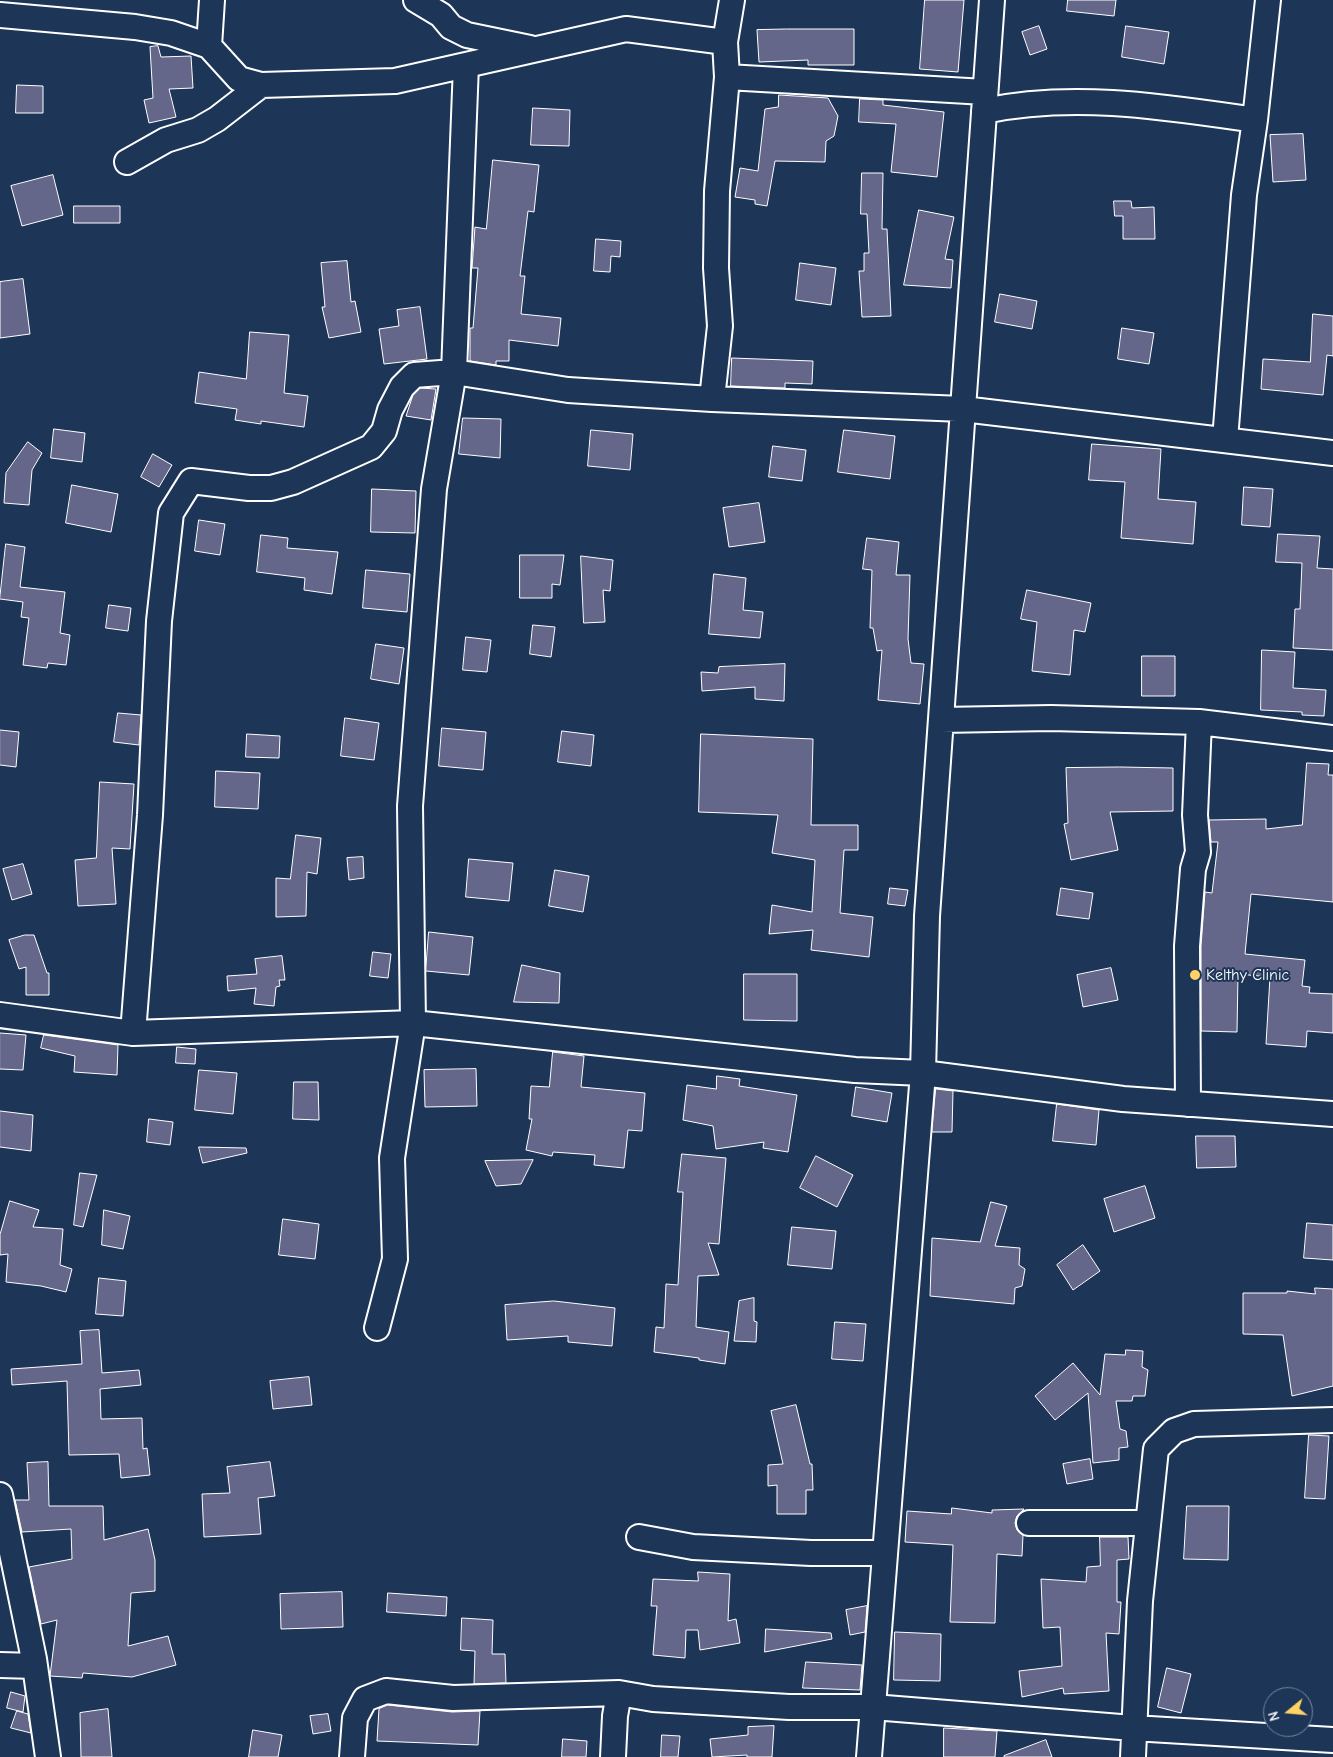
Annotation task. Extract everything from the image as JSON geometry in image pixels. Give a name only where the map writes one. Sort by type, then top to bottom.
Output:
[{"type":"street","points":[[209,46],[212,0]]},
{"type":"street","points":[[416,0],[441,16],[451,27],[467,35],[541,50]]},
{"type":"street","points":[[869,1757],[924,1073],[927,916],[992,0]]},
{"type":"street","points":[[1225,440],[1244,195],[1255,120],[1268,0]]},
{"type":"street","points":[[712,399],[720,326],[716,268],[717,191],[727,77],[725,42],[734,2]]},
{"type":"street","points":[[0,16],[135,27],[171,33],[209,46],[239,79],[261,85],[396,81],[626,30],[725,42]]},
{"type":"street","points":[[377,1328],[395,1259],[392,1158],[412,1023],[410,806],[434,489],[454,372],[466,66]]},
{"type":"street","points":[[727,77],[985,101],[1009,105],[1088,101],[1152,104],[1255,120]]},
{"type":"street","points":[[127,162],[166,140],[198,130],[217,119],[261,85]]},
{"type":"street","points":[[133,1033],[150,815],[160,621],[171,513],[191,481],[249,488],[271,488],[293,482],[346,460],[371,447],[384,430],[394,402],[402,387],[414,376],[454,372],[568,390],[712,399],[963,409],[1333,453]]},
{"type":"street","points":[[941,720],[1051,718],[1199,722],[1333,738]]},
{"type":"street","points":[[1188,1104],[1187,946],[1192,869],[1198,852],[1195,815],[1199,722]]},
{"type":"street","points":[[0,1015],[133,1033],[412,1023],[854,1070],[924,1073],[1123,1099],[1333,1114]]},
{"type":"street","points":[[1133,1757],[1140,1601],[1156,1449],[1174,1431],[1194,1424],[1333,1420]]},
{"type":"street","points":[[0,1495],[35,1666],[48,1757]]},
{"type":"street","points":[[1029,1523],[1148,1523]]},
{"type":"street","points":[[638,1537],[693,1547],[811,1553],[885,1553]]},
{"type":"street","points":[[0,1665],[35,1666]]},
{"type":"street","points":[[352,1757],[355,1718],[365,1699],[386,1691],[453,1698],[619,1693],[653,1699],[789,1707],[873,1708],[1133,1728],[1333,1740]]},
{"type":"street","points":[[612,1757],[619,1693]]},
{"type":"building","points":[[925,0],[964,0],[958,72],[920,69]]},
{"type":"building","points":[[1068,0],[1116,0],[1114,16],[1067,11]]},
{"type":"building","points":[[1039,26],[1047,49],[1030,55],[1022,32]]},
{"type":"building","points":[[1126,26],[1169,32],[1164,64],[1122,57]]},
{"type":"building","points":[[854,29],[854,65],[808,65],[808,60],[759,62],[757,30]]},
{"type":"building","points":[[158,46],[161,57],[191,56],[193,88],[169,89],[176,117],[149,123],[144,100],[153,98],[150,47]]},
{"type":"building","points":[[17,85],[43,86],[43,113],[16,113]]},
{"type":"building","points":[[779,95],[828,98],[838,116],[834,136],[826,141],[825,162],[775,161],[767,206],[755,204],[755,200],[735,197],[740,168],[758,171],[765,109],[778,107]]},
{"type":"building","points":[[860,99],[883,100],[883,105],[944,112],[937,177],[891,172],[896,124],[859,122]]},
{"type":"building","points":[[533,108],[570,110],[569,146],[531,145]]},
{"type":"building","points":[[1303,134],[1306,180],[1273,182],[1270,135]]},
{"type":"building","points":[[493,160],[539,165],[534,212],[528,211],[520,276],[525,276],[521,314],[561,318],[558,346],[509,340],[509,361],[496,361],[496,365],[470,361],[470,328],[473,328],[478,268],[472,268],[475,227],[486,229]]},
{"type":"building","points":[[862,173],[883,173],[882,229],[887,229],[891,316],[862,317],[859,271],[864,271],[864,253],[869,253],[867,214],[861,214]]},
{"type":"building","points":[[53,175],[63,215],[22,226],[11,186]]},
{"type":"building","points":[[1114,201],[1131,201],[1132,208],[1154,207],[1155,239],[1123,239],[1123,216],[1115,216]]},
{"type":"building","points":[[74,206],[120,206],[120,223],[74,223]]},
{"type":"building","points":[[919,210],[954,217],[945,259],[953,260],[951,288],[904,285]]},
{"type":"building","points":[[596,239],[621,241],[620,257],[611,256],[610,272],[594,271]]},
{"type":"building","points":[[347,261],[351,302],[355,301],[361,332],[329,338],[322,307],[325,307],[321,263]]},
{"type":"building","points":[[800,263],[836,268],[831,305],[796,300]]},
{"type":"building","points":[[23,279],[30,334],[0,338],[0,282]]},
{"type":"building","points":[[1000,294],[1037,301],[1032,329],[995,322]]},
{"type":"building","points":[[420,307],[427,359],[384,364],[379,329],[399,326],[397,310]]},
{"type":"building","points":[[1313,314],[1333,316],[1333,356],[1327,355],[1323,395],[1261,389],[1263,359],[1310,362]]},
{"type":"building","points":[[1122,328],[1154,333],[1149,364],[1118,359]]},
{"type":"building","points":[[250,332],[289,335],[284,393],[308,396],[304,427],[261,421],[261,424],[235,420],[237,409],[195,403],[199,372],[246,379]]},
{"type":"building","points":[[732,358],[813,361],[812,384],[785,383],[785,388],[731,386]]},
{"type":"building","points":[[420,388],[436,389],[431,420],[406,416],[413,395]]},
{"type":"building","points":[[463,418],[501,419],[500,458],[459,454]]},
{"type":"building","points":[[54,429],[85,433],[82,462],[51,458]]},
{"type":"building","points":[[591,430],[633,434],[630,470],[588,466]]},
{"type":"building","points":[[844,430],[895,436],[890,479],[838,472]]},
{"type":"building","points":[[28,442],[42,453],[32,470],[29,505],[4,503],[6,473]]},
{"type":"building","points":[[1092,444],[1161,449],[1158,499],[1196,502],[1193,544],[1121,538],[1125,482],[1089,480]]},
{"type":"building","points":[[773,446],[806,450],[802,481],[769,477]]},
{"type":"building","points":[[153,454],[172,465],[159,487],[141,477]]},
{"type":"building","points":[[72,485],[118,494],[111,532],[66,523]]},
{"type":"building","points":[[1244,487],[1273,489],[1270,527],[1242,525]]},
{"type":"building","points":[[372,489],[416,491],[415,533],[371,532]]},
{"type":"building","points":[[759,503],[765,542],[729,547],[723,508]]},
{"type":"building","points":[[199,520],[225,524],[220,555],[195,551]]},
{"type":"building","points":[[1278,534],[1320,536],[1317,568],[1333,569],[1333,650],[1293,648],[1295,609],[1300,609],[1302,563],[1276,562]]},
{"type":"building","points":[[261,535],[288,538],[287,548],[338,552],[332,594],[304,590],[305,578],[257,572]]},
{"type":"building","points":[[867,538],[899,542],[896,575],[910,575],[908,639],[911,663],[924,664],[920,704],[878,700],[882,650],[877,651],[873,628],[870,628],[872,570],[863,569]]},
{"type":"building","points":[[6,544],[25,547],[20,587],[65,592],[60,633],[70,635],[66,665],[48,663],[47,668],[23,665],[29,618],[21,617],[23,602],[0,599]]},
{"type":"building","points":[[520,555],[564,555],[560,585],[552,584],[552,598],[520,598]]},
{"type":"building","points":[[581,556],[613,560],[610,591],[603,590],[605,622],[584,623]]},
{"type":"building","points":[[366,570],[410,574],[407,612],[363,608]]},
{"type":"building","points":[[714,574],[746,578],[743,610],[763,612],[760,638],[709,634]]},
{"type":"building","points":[[1027,590],[1091,603],[1085,632],[1074,630],[1070,675],[1032,671],[1037,622],[1021,619]]},
{"type":"building","points":[[109,605],[131,608],[128,631],[106,628]]},
{"type":"building","points":[[533,625],[555,627],[551,657],[530,654]]},
{"type":"building","points":[[466,637],[491,640],[487,672],[463,670]]},
{"type":"building","points":[[376,644],[404,648],[399,684],[371,679]]},
{"type":"building","points":[[1262,650],[1295,652],[1293,688],[1326,690],[1324,716],[1302,715],[1302,712],[1261,710]]},
{"type":"building","points":[[1142,656],[1175,656],[1175,696],[1142,696]]},
{"type":"building","points":[[785,664],[784,701],[755,699],[755,687],[702,691],[701,672],[718,673],[719,667]]},
{"type":"building","points":[[118,713],[141,715],[139,745],[114,742]]},
{"type":"building","points":[[345,718],[379,723],[374,760],[341,756]]},
{"type":"building","points":[[442,728],[486,732],[483,770],[439,766]]},
{"type":"building","points":[[0,730],[19,732],[16,767],[0,765]]},
{"type":"building","points":[[562,731],[594,735],[591,766],[558,762]]},
{"type":"building","points":[[247,734],[280,736],[279,758],[246,757]]},
{"type":"building","points":[[701,734],[813,739],[811,825],[858,825],[858,850],[844,850],[840,913],[873,917],[869,957],[811,950],[813,930],[769,934],[772,905],[812,912],[815,860],[772,853],[778,815],[699,812]]},
{"type":"building","points":[[1307,763],[1329,764],[1328,775],[1333,775],[1333,902],[1251,894],[1245,954],[1305,960],[1302,986],[1310,987],[1309,993],[1333,994],[1333,1033],[1307,1031],[1306,1047],[1266,1044],[1270,977],[1238,974],[1237,1032],[1201,1031],[1201,946],[1205,892],[1212,893],[1218,842],[1211,842],[1209,820],[1266,819],[1266,829],[1302,825]]},
{"type":"building","points":[[1066,768],[1173,768],[1173,811],[1110,812],[1118,850],[1071,860],[1064,824],[1068,823]]},
{"type":"building","points":[[216,771],[260,773],[258,809],[215,807]]},
{"type":"building","points":[[100,782],[134,784],[130,849],[112,848],[116,904],[78,906],[75,860],[96,858]]},
{"type":"building","points":[[296,835],[321,838],[317,874],[307,872],[306,916],[276,917],[276,878],[290,879]]},
{"type":"building","points":[[363,857],[364,878],[349,880],[347,858]]},
{"type":"building","points":[[469,859],[513,863],[509,901],[466,897]]},
{"type":"building","points":[[23,864],[32,894],[12,900],[3,869]]},
{"type":"building","points":[[555,870],[589,876],[583,912],[549,906]]},
{"type":"building","points":[[890,888],[908,890],[905,906],[888,904]]},
{"type":"building","points":[[1061,888],[1093,893],[1089,919],[1057,915]]},
{"type":"building","points":[[429,932],[473,937],[469,975],[426,971]]},
{"type":"building","points":[[25,935],[34,935],[47,973],[49,973],[49,995],[26,995],[26,967],[19,969],[9,940]]},
{"type":"building","points":[[373,952],[391,954],[388,978],[370,976]]},
{"type":"building","points":[[282,956],[285,980],[279,980],[280,986],[276,987],[274,1006],[254,1004],[256,988],[228,991],[227,976],[257,974],[255,959]]},
{"type":"building","points":[[522,965],[560,973],[559,1003],[514,1002]]},
{"type":"building","points":[[1111,968],[1118,1000],[1083,1007],[1077,975]]},
{"type":"building","points":[[744,974],[797,974],[797,1021],[744,1020]]},
{"type":"building","points":[[0,1033],[26,1035],[23,1070],[0,1069]]},
{"type":"building","points":[[44,1035],[118,1045],[117,1075],[74,1072],[75,1056],[41,1048]]},
{"type":"building","points":[[177,1047],[196,1049],[195,1064],[176,1063]]},
{"type":"building","points":[[553,1052],[584,1056],[581,1087],[645,1093],[642,1131],[628,1130],[624,1168],[594,1165],[595,1155],[553,1152],[552,1156],[526,1150],[532,1119],[529,1119],[531,1086],[549,1087]]},
{"type":"building","points":[[476,1069],[477,1106],[425,1107],[424,1070]]},
{"type":"building","points":[[199,1070],[237,1073],[233,1114],[195,1110]]},
{"type":"building","points":[[717,1076],[740,1079],[739,1086],[797,1095],[788,1152],[763,1148],[764,1142],[716,1149],[713,1126],[683,1120],[687,1085],[716,1089]]},
{"type":"building","points":[[294,1082],[318,1082],[319,1120],[293,1119]]},
{"type":"building","points":[[856,1087],[892,1093],[887,1122],[852,1116]]},
{"type":"building","points":[[936,1089],[953,1091],[952,1132],[932,1132]]},
{"type":"building","points":[[1057,1104],[1099,1110],[1096,1145],[1053,1141]]},
{"type":"building","points":[[0,1111],[33,1115],[31,1151],[0,1147]]},
{"type":"building","points":[[149,1119],[173,1122],[170,1145],[147,1142]]},
{"type":"building","points":[[1196,1136],[1235,1136],[1236,1167],[1197,1168]]},
{"type":"building","points":[[199,1147],[246,1148],[247,1153],[203,1163]]},
{"type":"building","points":[[682,1154],[726,1158],[719,1244],[708,1243],[719,1275],[698,1276],[696,1327],[729,1332],[725,1364],[699,1360],[699,1358],[654,1352],[656,1327],[664,1328],[666,1284],[678,1285],[683,1192],[678,1192]]},
{"type":"building","points":[[816,1156],[853,1175],[837,1207],[800,1188]]},
{"type":"building","points":[[533,1160],[521,1184],[496,1186],[485,1161]]},
{"type":"building","points":[[80,1173],[97,1175],[83,1227],[74,1225]]},
{"type":"building","points":[[1145,1186],[1155,1218],[1114,1232],[1104,1199]]},
{"type":"building","points":[[10,1201],[39,1210],[33,1227],[63,1229],[60,1265],[72,1269],[66,1292],[41,1286],[6,1282],[8,1254],[0,1255],[0,1235]]},
{"type":"building","points":[[991,1202],[1007,1206],[995,1246],[1020,1248],[1019,1265],[1025,1269],[1022,1286],[1015,1288],[1014,1304],[930,1296],[932,1238],[980,1242]]},
{"type":"building","points":[[104,1210],[130,1216],[123,1249],[102,1245]]},
{"type":"building","points":[[283,1219],[319,1224],[315,1259],[279,1255]]},
{"type":"building","points":[[1307,1223],[1333,1225],[1333,1260],[1304,1258]]},
{"type":"building","points":[[792,1227],[836,1231],[832,1269],[788,1265]]},
{"type":"building","points":[[1083,1245],[1100,1271],[1073,1290],[1057,1265]]},
{"type":"building","points":[[99,1278],[126,1281],[123,1316],[96,1314]]},
{"type":"building","points":[[1315,1288],[1333,1289],[1333,1386],[1292,1396],[1283,1335],[1243,1334],[1243,1293],[1287,1293],[1287,1291],[1315,1294]]},
{"type":"building","points":[[754,1298],[754,1321],[757,1322],[756,1342],[734,1341],[739,1301]]},
{"type":"building","points":[[554,1301],[615,1308],[612,1346],[568,1342],[568,1336],[507,1340],[505,1305]]},
{"type":"building","points":[[835,1322],[866,1324],[863,1361],[832,1359]]},
{"type":"building","points":[[99,1330],[102,1373],[139,1370],[141,1385],[100,1389],[101,1419],[142,1418],[143,1449],[147,1448],[150,1475],[121,1478],[119,1454],[69,1455],[67,1381],[12,1385],[11,1369],[82,1364],[80,1331]]},
{"type":"building","points":[[1126,1350],[1143,1351],[1142,1367],[1148,1370],[1145,1396],[1133,1396],[1132,1401],[1116,1401],[1120,1429],[1126,1431],[1128,1447],[1119,1448],[1119,1460],[1093,1463],[1088,1393],[1055,1420],[1035,1396],[1073,1363],[1100,1395],[1105,1354],[1125,1355]]},
{"type":"building","points":[[309,1377],[312,1405],[273,1409],[270,1381]]},
{"type":"building","points":[[796,1405],[810,1464],[812,1464],[813,1490],[806,1490],[806,1514],[777,1514],[777,1485],[768,1486],[768,1465],[783,1464],[771,1411]]},
{"type":"building","points":[[1309,1435],[1329,1436],[1325,1499],[1305,1498]]},
{"type":"building","points":[[1090,1459],[1093,1479],[1067,1484],[1063,1464]]},
{"type":"building","points":[[48,1462],[49,1506],[103,1506],[104,1540],[148,1529],[155,1560],[155,1591],[131,1593],[128,1646],[168,1636],[176,1665],[132,1677],[83,1673],[82,1678],[50,1676],[57,1620],[41,1624],[29,1567],[72,1559],[71,1529],[22,1532],[15,1500],[29,1500],[27,1463]]},
{"type":"building","points":[[270,1462],[275,1496],[258,1498],[261,1534],[204,1537],[202,1494],[230,1493],[227,1467]]},
{"type":"building","points":[[1187,1506],[1229,1506],[1228,1560],[1184,1559]]},
{"type":"building","points":[[952,1508],[992,1513],[992,1510],[1024,1509],[1017,1516],[1015,1523],[1017,1530],[1023,1535],[1022,1556],[997,1554],[995,1623],[950,1622],[953,1545],[905,1542],[907,1511],[951,1514]]},
{"type":"building","points":[[1100,1537],[1128,1537],[1129,1559],[1117,1560],[1117,1602],[1121,1602],[1119,1634],[1106,1633],[1109,1691],[1064,1694],[1063,1688],[1022,1697],[1019,1671],[1062,1666],[1060,1627],[1043,1628],[1041,1579],[1086,1582],[1087,1567],[1100,1566]]},
{"type":"building","points":[[698,1572],[730,1574],[728,1621],[736,1619],[740,1643],[700,1650],[698,1630],[686,1630],[685,1658],[653,1655],[657,1606],[651,1606],[653,1579],[698,1581]]},
{"type":"building","points":[[342,1592],[343,1627],[281,1629],[280,1594]]},
{"type":"building","points":[[388,1593],[447,1597],[446,1616],[387,1612]]},
{"type":"building","points":[[867,1606],[865,1632],[850,1635],[846,1610]]},
{"type":"building","points":[[462,1618],[493,1620],[492,1654],[505,1654],[506,1683],[474,1684],[475,1651],[461,1650]]},
{"type":"building","points":[[766,1629],[831,1633],[832,1639],[765,1652]]},
{"type":"building","points":[[895,1632],[941,1634],[940,1681],[894,1680]]},
{"type":"building","points":[[806,1662],[862,1665],[860,1690],[803,1688]]},
{"type":"building","points":[[1167,1668],[1191,1674],[1181,1713],[1158,1707]]},
{"type":"building","points":[[11,1692],[25,1696],[23,1712],[7,1708]]},
{"type":"building","points":[[388,1705],[452,1712],[480,1711],[478,1745],[377,1741],[379,1709]]},
{"type":"building","points":[[108,1709],[112,1757],[81,1757],[80,1713]]},
{"type":"building","points":[[17,1711],[28,1714],[31,1733],[11,1728]]},
{"type":"building","points":[[328,1714],[331,1731],[313,1734],[310,1716]]},
{"type":"building","points":[[774,1726],[772,1757],[747,1757],[747,1755],[712,1757],[710,1739],[748,1735],[748,1727]]},
{"type":"building","points":[[944,1728],[997,1731],[995,1757],[944,1757]]},
{"type":"building","points":[[253,1730],[282,1735],[278,1757],[249,1757]]},
{"type":"building","points":[[662,1735],[680,1736],[678,1757],[661,1757]]},
{"type":"building","points":[[563,1739],[587,1741],[586,1757],[562,1757]]},
{"type":"building","points":[[1046,1740],[1052,1757],[1004,1757],[1004,1756]]},
{"type":"place","name":"Kelthy Clinic","points":[[1195,975]]}]
